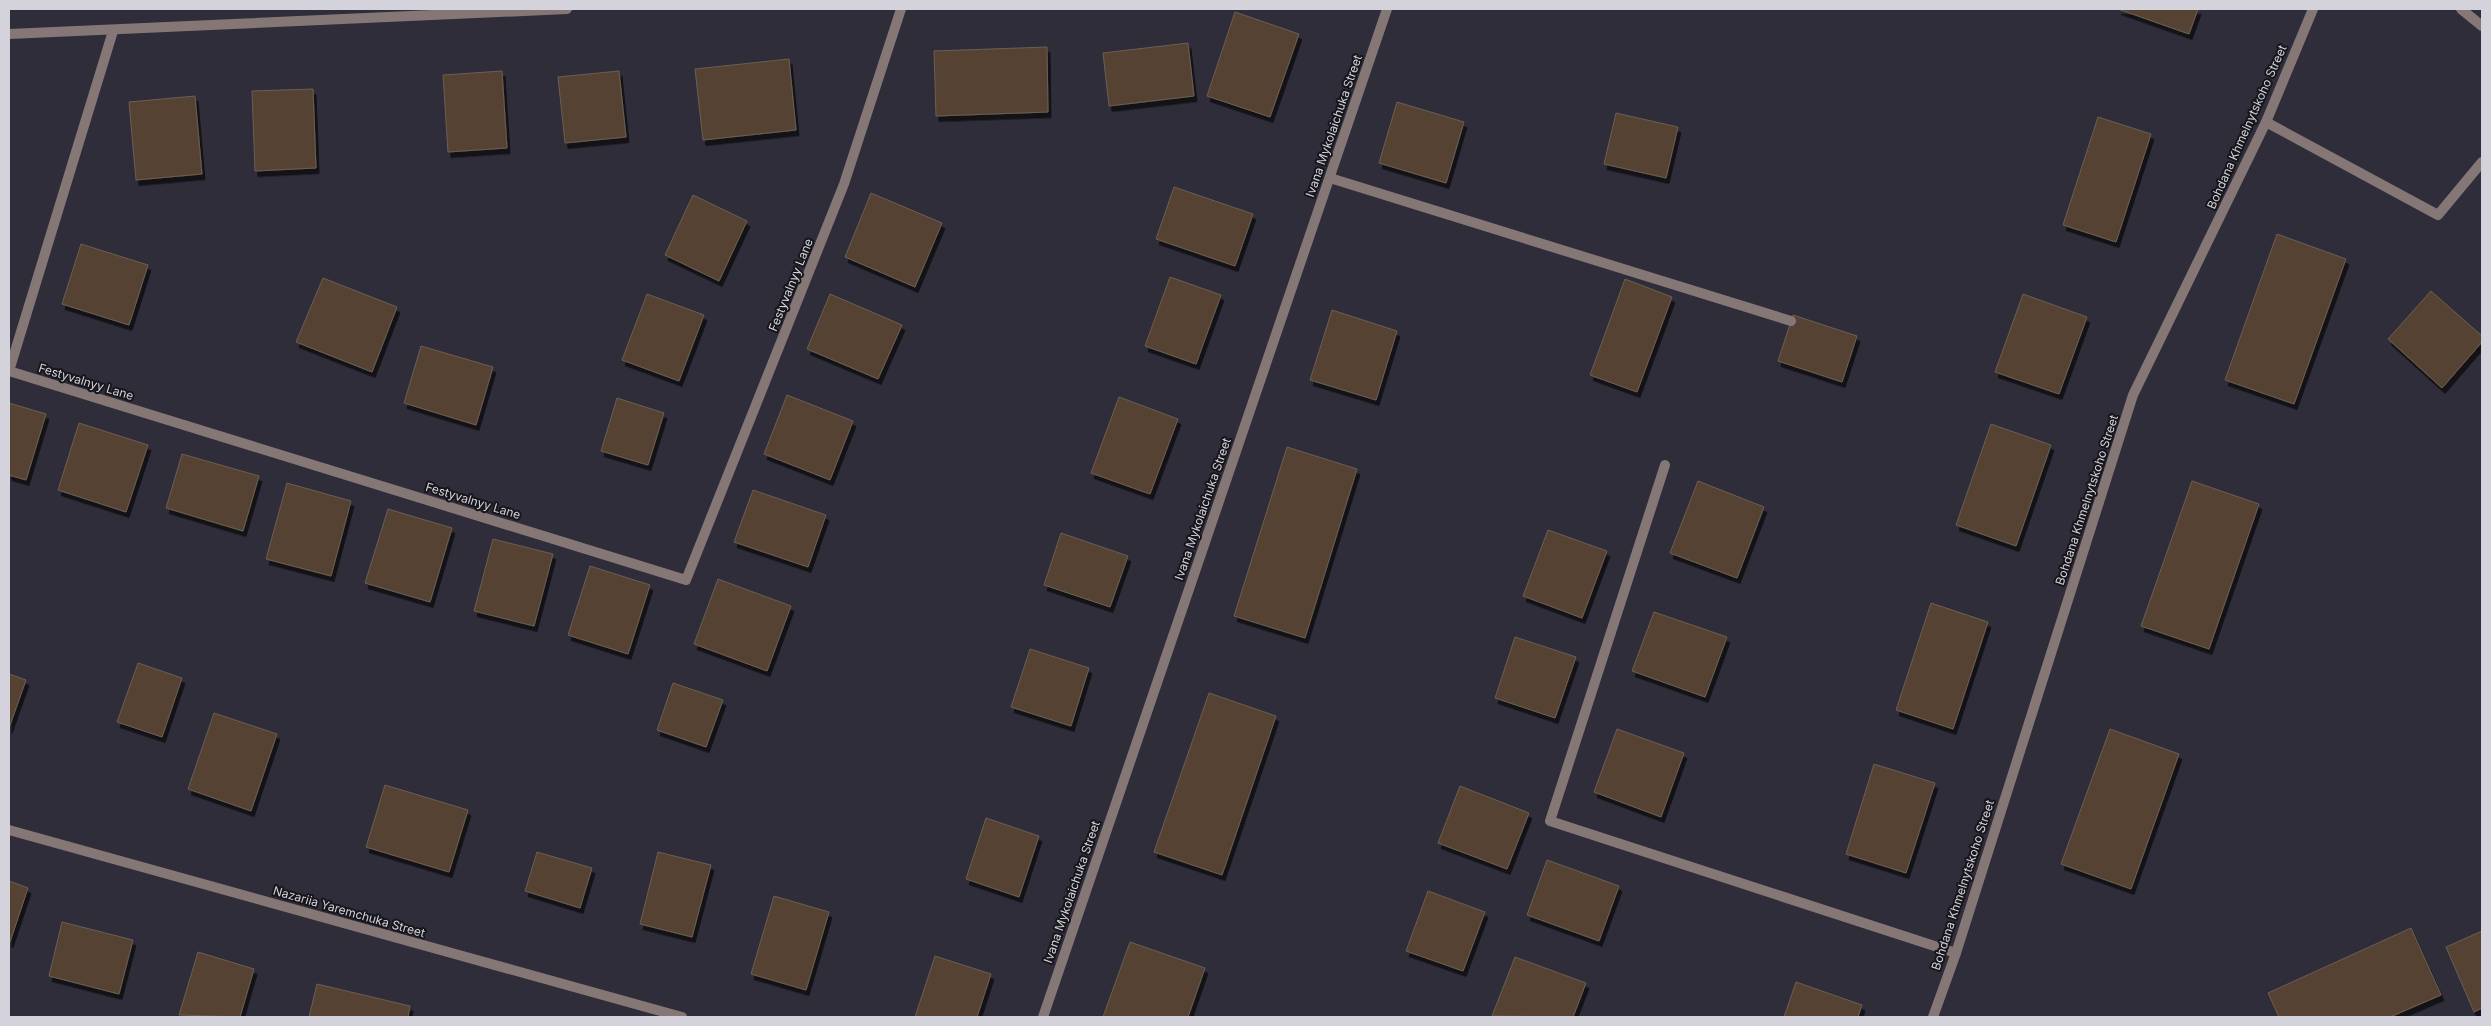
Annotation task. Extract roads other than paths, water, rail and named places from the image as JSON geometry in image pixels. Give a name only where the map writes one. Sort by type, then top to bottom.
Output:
[{"type":"street","points":[[9,34],[113,31],[568,9]]},
{"type":"street","name":"Festyvalnyy Lane","points":[[113,31],[9,371],[686,580],[844,184],[900,9]]},
{"type":"street","name":"Ivana Mykolaichuka Street","points":[[1043,1017],[1387,9]]},
{"type":"street","name":"Bohdana Khmelnytskoho Street","points":[[1933,1017],[1956,953],[2134,394],[2266,122],[2313,9]]},
{"type":"street","points":[[2461,9],[2482,26]]},
{"type":"street","points":[[2266,122],[2438,215],[2482,162]]},
{"type":"street","points":[[1330,178],[1791,321]]},
{"type":"street","points":[[1665,465],[1550,821],[1956,953]]},
{"type":"street","name":"Nazariia Yaremchuka Street","points":[[9,830],[682,1017]]}]
